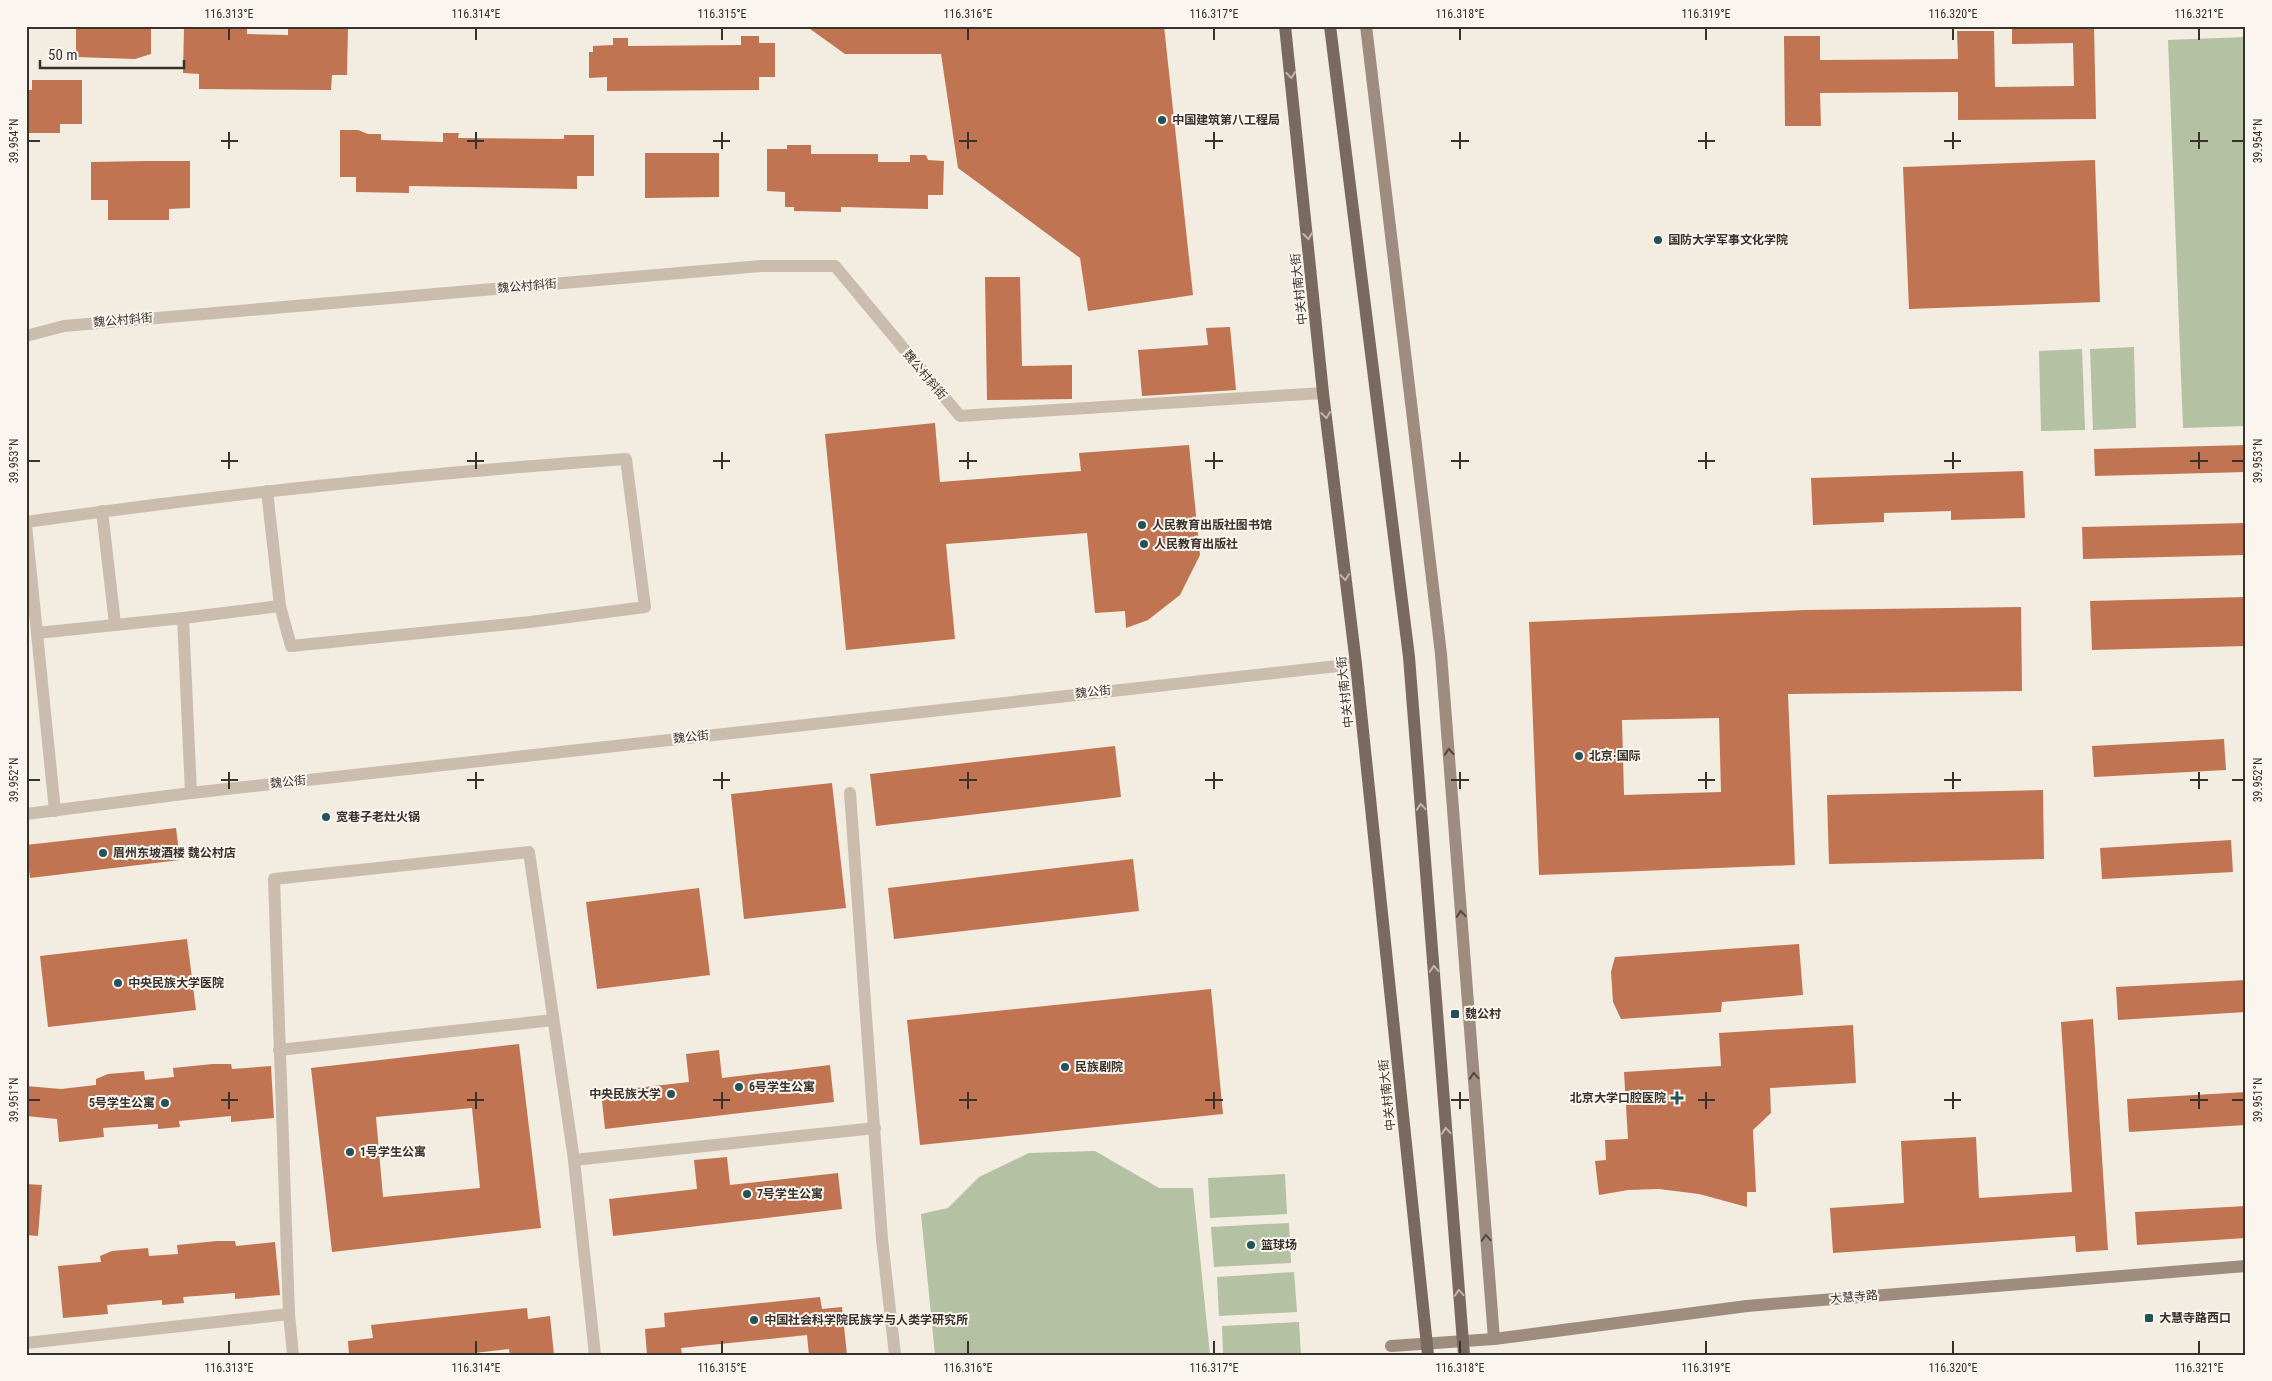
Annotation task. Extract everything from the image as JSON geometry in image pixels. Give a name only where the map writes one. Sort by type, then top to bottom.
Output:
[{"type":"main road","name":"中关村南大街","points":[[1286,26],[1323,393],[1356,664],[1427,1349]]},
{"type":"main road","points":[[1330,26],[1409,657],[1464,1355]]},
{"type":"street","points":[[1366,26],[1441,654],[1494,1339]]},
{"type":"street","name":"魏公村斜街","points":[[26,336],[64,326],[320,303],[761,266],[836,266],[960,416],[1323,393]]},
{"type":"street","points":[[54,810],[26,523],[266,491],[477,470],[626,459],[645,607],[530,622],[291,646],[280,606],[266,491]]},
{"type":"street","points":[[102,512],[115,624]]},
{"type":"street","points":[[37,633],[280,606]]},
{"type":"street","points":[[183,618],[191,793]]},
{"type":"street","name":"魏公街","points":[[26,814],[191,793],[1356,664]]},
{"type":"street","points":[[850,793],[882,1239],[895,1355]]},
{"type":"street","points":[[293,1355],[289,1314],[274,879],[529,852],[574,1160],[595,1355]]},
{"type":"street","points":[[279,1050],[553,1020]]},
{"type":"street","points":[[574,1160],[875,1128]]},
{"type":"street","name":"大慧寺路","points":[[1391,1346],[1427,1349],[1463,1342],[1747,1306],[2246,1266]]},
{"type":"street","points":[[26,1343],[289,1314]]},
{"type":"green space","points":[[2246,37],[2246,426],[2183,428],[2168,40]]},
{"type":"green space","points":[[2134,347],[2136,428],[2093,430],[2090,349]]},
{"type":"green space","points":[[2082,349],[2085,430],[2041,431],[2039,351]]},
{"type":"green space","points":[[1095,1151],[1159,1188],[1193,1188],[1210,1355],[935,1355],[921,1214],[948,1208],[979,1177],[1029,1153]]},
{"type":"green space","name":"篮球场","points":[[1285,1174],[1287,1214],[1210,1218],[1208,1178]]},
{"type":"green space","name":"篮球场","points":[[1289,1223],[1291,1263],[1214,1267],[1211,1227]]},
{"type":"green space","name":"篮球场","points":[[1294,1272],[1297,1312],[1219,1316],[1217,1277]]},
{"type":"green space","points":[[1299,1322],[1301,1355],[1223,1355],[1222,1326]]},
{"type":"building","points":[[76,26],[151,26],[151,54],[135,59],[76,57]]},
{"type":"building","points":[[310,26],[348,27],[347,75],[332,75],[331,90],[199,89],[199,74],[183,73],[184,28],[247,29],[247,34],[288,35],[288,29],[310,29]]},
{"type":"building","points":[[806,26],[1164,26],[1193,295],[1088,311],[1080,258],[958,168],[941,54],[845,54]]},
{"type":"building","points":[[2012,26],[2094,26],[2096,119],[1958,120],[1958,92],[1820,93],[1821,126],[1785,126],[1784,36],[1820,36],[1820,60],[1958,59],[1957,31],[1994,31],[1995,87],[2074,86],[2073,43],[2012,44]]},
{"type":"building","points":[[741,36],[759,36],[759,43],[775,43],[775,77],[759,77],[759,90],[607,91],[607,77],[589,78],[589,52],[593,52],[593,46],[613,45],[613,38],[628,38],[628,46],[741,45]]},
{"type":"building","points":[[32,80],[82,80],[82,124],[60,124],[60,133],[26,133],[26,90],[32,90]]},
{"type":"building","points":[[340,130],[358,130],[368,134],[381,134],[381,140],[443,142],[443,133],[459,133],[458,138],[564,139],[564,135],[594,135],[594,176],[577,176],[577,189],[409,186],[409,193],[356,192],[356,177],[340,177]]},
{"type":"building","points":[[787,145],[811,145],[811,154],[878,154],[878,162],[910,162],[910,155],[926,155],[928,160],[944,161],[943,195],[928,195],[928,209],[841,207],[841,212],[794,211],[794,207],[785,207],[785,192],[767,191],[767,149],[787,149]]},
{"type":"building","points":[[645,153],[719,153],[719,197],[645,198]]},
{"type":"building","points":[[2095,160],[2100,302],[1909,309],[1903,167]]},
{"type":"building","points":[[190,161],[190,208],[169,209],[169,220],[108,220],[108,200],[91,200],[91,162]]},
{"type":"building","points":[[985,277],[1020,277],[1022,366],[1072,365],[1072,399],[987,400]]},
{"type":"building","points":[[1230,327],[1236,390],[1142,396],[1138,350],[1208,345],[1206,328]]},
{"type":"building","points":[[935,423],[940,482],[1081,471],[1079,453],[1189,445],[1200,555],[1180,595],[1148,620],[1126,628],[1125,611],[1095,613],[1087,533],[946,544],[955,639],[846,650],[825,434]]},
{"type":"building","points":[[2246,445],[2246,472],[2095,476],[2094,449]]},
{"type":"building","points":[[2023,471],[2025,518],[1951,520],[1951,511],[1884,513],[1884,522],[1813,525],[1811,478]]},
{"type":"building","points":[[2246,523],[2246,555],[2083,559],[2082,527]]},
{"type":"building","points":[[2246,597],[2246,646],[2092,650],[2090,601]]},
{"type":"building","name":"北京·国际","points":[[2021,607],[2022,691],[1788,694],[1795,865],[1539,875],[1529,622],[1804,610]],"holes":[[[1719,718],[1721,792],[1624,795],[1622,720]]]},
{"type":"building","points":[[2224,739],[2226,770],[2094,777],[2092,746]]},
{"type":"building","points":[[1115,746],[1121,797],[876,826],[870,774]]},
{"type":"building","points":[[832,783],[846,908],[744,919],[731,794]]},
{"type":"building","points":[[2043,790],[2044,859],[1829,864],[1827,795]]},
{"type":"building","name":"眉州东坡酒楼 魏公村店","points":[[176,828],[180,860],[30,878],[26,845]]},
{"type":"building","points":[[2231,840],[2233,872],[2102,879],[2100,848]]},
{"type":"building","points":[[1133,859],[1139,911],[894,939],[888,888]]},
{"type":"building","points":[[699,888],[710,975],[597,989],[586,902]]},
{"type":"building","name":"中央民族大学医院","points":[[187,939],[196,1010],[48,1027],[40,956]]},
{"type":"building","points":[[1799,944],[1803,995],[1722,1002],[1721,1012],[1621,1019],[1613,1002],[1611,972],[1615,957]]},
{"type":"building","points":[[2246,980],[2246,1012],[2118,1020],[2116,987]]},
{"type":"building","name":"民族剧院","points":[[1211,989],[1223,1114],[920,1145],[907,1020]]},
{"type":"building","points":[[2093,1019],[2108,1250],[2076,1252],[2075,1236],[1833,1253],[1830,1208],[1904,1203],[1901,1141],[1976,1137],[1979,1198],[2072,1192],[2061,1022]]},
{"type":"building","points":[[1853,1025],[1856,1083],[1770,1088],[1771,1113],[1753,1130],[1756,1192],[1747,1192],[1747,1207],[1699,1194],[1659,1189],[1628,1190],[1599,1195],[1595,1161],[1606,1160],[1605,1140],[1628,1139],[1624,1072],[1721,1066],[1719,1033]]},
{"type":"building","name":"1号学生公寓","points":[[519,1044],[541,1228],[332,1252],[311,1068]],"holes":[[[472,1108],[480,1188],[383,1197],[376,1117]]]},
{"type":"building","name":"6号学生公寓","points":[[719,1050],[722,1078],[830,1065],[834,1102],[605,1129],[601,1092],[689,1082],[686,1054]]},
{"type":"building","name":"5号学生公寓","points":[[231,1064],[232,1069],[271,1066],[274,1118],[231,1122],[231,1116],[179,1121],[180,1127],[158,1129],[158,1124],[103,1128],[104,1137],[59,1142],[57,1119],[26,1116],[26,1086],[61,1089],[96,1085],[96,1079],[108,1074],[144,1071],[145,1080],[174,1077],[173,1068]]},
{"type":"building","points":[[2246,1092],[2246,1125],[2129,1132],[2127,1099]]},
{"type":"building","name":"7号学生公寓","points":[[727,1157],[730,1185],[838,1173],[842,1209],[613,1236],[609,1199],[697,1189],[694,1160]]},
{"type":"building","points":[[26,1184],[42,1185],[38,1236],[26,1235]]},
{"type":"building","points":[[2246,1206],[2246,1238],[2137,1245],[2135,1212]]},
{"type":"building","points":[[235,1241],[236,1246],[275,1242],[280,1295],[235,1299],[235,1293],[183,1297],[184,1303],[162,1305],[162,1300],[107,1305],[108,1314],[63,1318],[58,1266],[101,1262],[100,1256],[112,1251],[148,1248],[149,1256],[178,1254],[177,1245]]},
{"type":"building","name":"中国社会科学院民族学与人类学研究所","points":[[820,1297],[822,1309],[842,1307],[847,1355],[809,1355],[807,1335],[681,1348],[682,1355],[647,1355],[645,1329],[665,1327],[664,1313]]},
{"type":"building","points":[[527,1308],[528,1319],[550,1316],[554,1355],[510,1355],[509,1349],[457,1355],[349,1355],[348,1341],[373,1338],[371,1325]]},
{"type":"place","name":"中国建筑第八工程局","points":[[1162,120]]},
{"type":"place","name":"国防大学军事文化学院","points":[[1658,240]]},
{"type":"place","name":"人民教育出版社图书馆","points":[[1142,525]]},
{"type":"place","name":"人民教育出版社","points":[[1144,544]]},
{"type":"place","name":"北京·国际","points":[[1579,756]]},
{"type":"place","name":"宽巷子老灶火锅","points":[[326,817]]},
{"type":"place","name":"眉州东坡酒楼 魏公村店","points":[[103,853]]},
{"type":"place","name":"中央民族大学医院","points":[[118,983]]},
{"type":"place","name":"魏公村","points":[[1455,1014]]},
{"type":"place","name":"民族剧院","points":[[1065,1067]]},
{"type":"place","name":"6号学生公寓","points":[[739,1087]]},
{"type":"place","name":"中央民族大学","points":[[671,1094]]},
{"type":"place","name":"北京大学口腔医院","points":[[1677,1098]]},
{"type":"place","name":"5号学生公寓","points":[[165,1103]]},
{"type":"place","name":"1号学生公寓","points":[[350,1152]]},
{"type":"place","name":"7号学生公寓","points":[[747,1194]]},
{"type":"place","name":"篮球场","points":[[1251,1245]]},
{"type":"place","name":"大慧寺路西口","points":[[2149,1318]]},
{"type":"place","name":"中国社会科学院民族学与人类学研究所","points":[[754,1320]]}]
